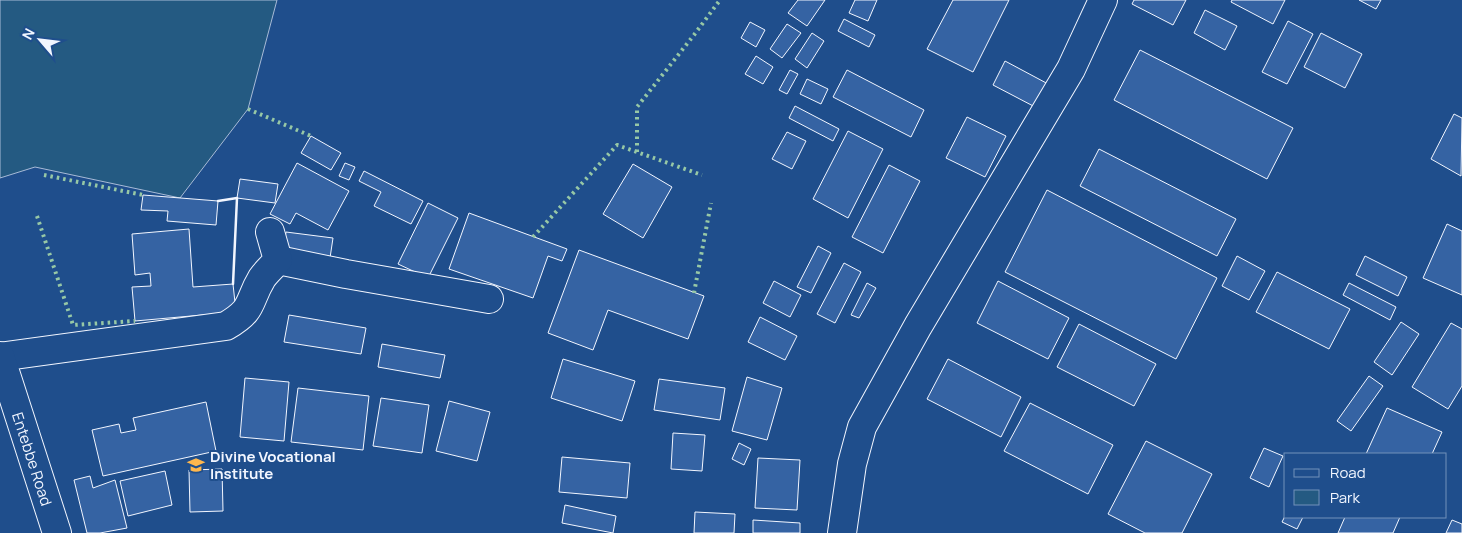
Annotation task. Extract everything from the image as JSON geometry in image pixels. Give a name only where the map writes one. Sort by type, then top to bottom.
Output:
[{"type":"street","points":[[842,533],[852,464],[862,427],[918,326],[1071,69],[1103,0]]},
{"type":"street","points":[[270,232],[278,260]]},
{"type":"street","points":[[278,260],[489,299]]},
{"type":"street","points":[[0,356],[226,326],[240,318],[250,306],[262,277],[278,260]]},
{"type":"street","name":"Entebbe Road","points":[[0,356],[57,533]]},
{"type":"green space","points":[[0,0],[277,0],[248,109],[180,198],[35,167],[0,178]]},
{"type":"building","points":[[798,0],[825,0],[807,26],[788,13]]},
{"type":"building","points":[[855,0],[877,0],[868,21],[849,13]]},
{"type":"building","points":[[953,0],[1009,0],[973,72],[927,49]]},
{"type":"building","points":[[1134,0],[1186,0],[1173,25],[1132,4]]},
{"type":"building","points":[[1232,0],[1285,0],[1273,24],[1231,2]]},
{"type":"building","points":[[1359,0],[1381,0],[1376,9]]},
{"type":"building","points":[[1205,10],[1237,26],[1225,50],[1194,33]]},
{"type":"building","points":[[844,19],[875,35],[869,47],[838,31]]},
{"type":"building","points":[[1288,21],[1313,34],[1287,84],[1262,72]]},
{"type":"building","points":[[750,22],[765,30],[756,47],[741,38]]},
{"type":"building","points":[[787,24],[801,33],[782,58],[770,49]]},
{"type":"building","points":[[812,33],[824,41],[807,68],[795,59]]},
{"type":"building","points":[[1321,33],[1362,54],[1345,88],[1304,67]]},
{"type":"building","points":[[1140,50],[1293,128],[1267,179],[1114,100]]},
{"type":"building","points":[[756,56],[773,67],[763,84],[745,74]]},
{"type":"building","points":[[1005,61],[1050,85],[1037,108],[993,85]]},
{"type":"building","points":[[790,70],[798,74],[787,94],[779,90]]},
{"type":"building","points":[[847,70],[924,110],[911,137],[833,97]]},
{"type":"building","points":[[807,79],[828,89],[821,104],[800,94]]},
{"type":"building","points":[[795,106],[839,129],[833,141],[789,118]]},
{"type":"building","points":[[1454,114],[1462,118],[1461,176],[1431,159]]},
{"type":"building","points":[[967,117],[1006,136],[985,177],[946,158]]},
{"type":"building","points":[[848,131],[883,149],[848,218],[813,199]]},
{"type":"building","points":[[787,132],[806,141],[792,169],[772,159]]},
{"type":"building","points":[[311,136],[341,153],[331,170],[301,153]]},
{"type":"building","points":[[1099,149],[1236,219],[1217,256],[1080,186]]},
{"type":"building","points":[[297,163],[349,191],[328,230],[296,213],[290,224],[270,214]]},
{"type":"building","points":[[345,163],[355,167],[349,180],[339,176]]},
{"type":"building","points":[[633,164],[672,187],[643,238],[603,214]]},
{"type":"building","points":[[889,165],[920,181],[883,253],[852,237]]},
{"type":"building","points":[[364,171],[423,201],[411,224],[374,206],[381,192],[359,181]]},
{"type":"building","points":[[240,179],[278,184],[275,203],[237,198]]},
{"type":"building","points":[[1047,190],[1217,278],[1176,359],[1005,272]]},
{"type":"building","points":[[143,195],[218,201],[216,225],[167,221],[168,211],[141,210]]},
{"type":"building","points":[[428,203],[458,218],[428,278],[398,264]]},
{"type":"building","points":[[469,213],[567,249],[562,261],[548,256],[533,298],[449,269]]},
{"type":"building","points":[[1447,224],[1462,231],[1462,295],[1423,278]]},
{"type":"building","points":[[189,229],[193,287],[233,284],[236,312],[135,321],[132,287],[151,286],[150,273],[135,275],[132,234]]},
{"type":"building","points":[[286,232],[333,238],[330,258],[283,252]]},
{"type":"building","points":[[818,246],[831,253],[811,293],[797,287]]},
{"type":"building","points":[[579,250],[704,296],[688,339],[608,310],[593,350],[548,333]]},
{"type":"building","points":[[1237,256],[1265,271],[1249,300],[1222,286]]},
{"type":"building","points":[[1365,256],[1407,277],[1398,296],[1356,275]]},
{"type":"building","points":[[844,263],[861,272],[835,323],[817,314]]},
{"type":"building","points":[[1277,272],[1350,309],[1329,349],[1256,312]]},
{"type":"building","points":[[774,281],[801,295],[790,317],[763,303]]},
{"type":"building","points":[[998,281],[1069,318],[1048,359],[977,323]]},
{"type":"building","points":[[867,283],[876,288],[859,318],[851,315]]},
{"type":"building","points":[[1349,283],[1396,307],[1390,320],[1343,295]]},
{"type":"building","points":[[289,315],[366,328],[361,354],[284,342]]},
{"type":"building","points":[[760,317],[797,336],[785,360],[748,342]]},
{"type":"building","points":[[1401,322],[1419,334],[1392,375],[1374,362]]},
{"type":"building","points":[[1451,323],[1462,329],[1462,386],[1448,409],[1412,387]]},
{"type":"building","points":[[1079,324],[1156,364],[1134,406],[1057,367]]},
{"type":"building","points":[[382,344],[445,355],[440,378],[378,367]]},
{"type":"building","points":[[563,359],[635,381],[622,421],[551,398]]},
{"type":"building","points":[[948,359],[1021,397],[1001,437],[927,399]]},
{"type":"building","points":[[1369,376],[1383,386],[1351,431],[1337,421]]},
{"type":"building","points":[[747,377],[782,388],[767,440],[732,431]]},
{"type":"building","points":[[245,378],[289,382],[284,441],[240,437]]},
{"type":"building","points":[[659,379],[725,388],[720,420],[654,410]]},
{"type":"building","points":[[298,388],[369,396],[363,450],[291,442]]},
{"type":"building","points":[[381,398],[429,405],[422,453],[373,446]]},
{"type":"building","points":[[449,401],[490,412],[477,461],[436,451]]},
{"type":"building","points":[[206,402],[216,451],[103,476],[92,430],[119,424],[121,433],[136,430],[133,418]]},
{"type":"building","points":[[1030,403],[1113,445],[1088,494],[1004,451]]},
{"type":"building","points":[[1387,408],[1442,432],[1432,453],[1366,453]]},
{"type":"building","points":[[673,433],[705,435],[702,471],[671,469]]},
{"type":"building","points":[[1146,441],[1212,474],[1182,533],[1145,533],[1108,514]]},
{"type":"building","points":[[739,443],[751,449],[744,465],[732,459]]},
{"type":"building","points":[[1264,448],[1283,456],[1269,487],[1250,478]]},
{"type":"building","points":[[562,457],[630,463],[627,498],[559,492]]},
{"type":"building","points":[[758,458],[800,460],[797,510],[755,508]]},
{"type":"building","points":[[222,469],[223,511],[190,512],[189,470]]},
{"type":"building","points":[[165,471],[172,505],[128,516],[120,481]]},
{"type":"building","points":[[90,476],[93,488],[115,480],[127,528],[100,533],[87,533],[74,480]]},
{"type":"building","points":[[565,505],[616,516],[613,533],[562,523]]},
{"type":"building","points":[[695,512],[735,514],[734,533],[694,533]]},
{"type":"building","points":[[1284,518],[1302,518],[1297,529],[1282,522]]},
{"type":"building","points":[[1345,518],[1400,518],[1393,533],[1338,533]]},
{"type":"building","points":[[753,520],[800,523],[800,533],[753,533]]},
{"type":"building","points":[[1452,520],[1462,524],[1462,533],[1446,533]]},
{"type":"hedge","points":[[637,152],[637,107],[720,0]]},
{"type":"hedge","points":[[248,109],[311,136]]},
{"type":"hedge","points":[[533,237],[617,145],[702,175]]},
{"type":"hedge","points":[[44,175],[143,195]]},
{"type":"hedge","points":[[694,293],[711,203]]},
{"type":"hedge","points":[[37,216],[73,325],[135,321]]},
{"type":"wall","points":[[218,201],[237,198],[233,284]]},
{"type":"place","name":"Divine Vocational Institute","points":[[196,465]]}]
